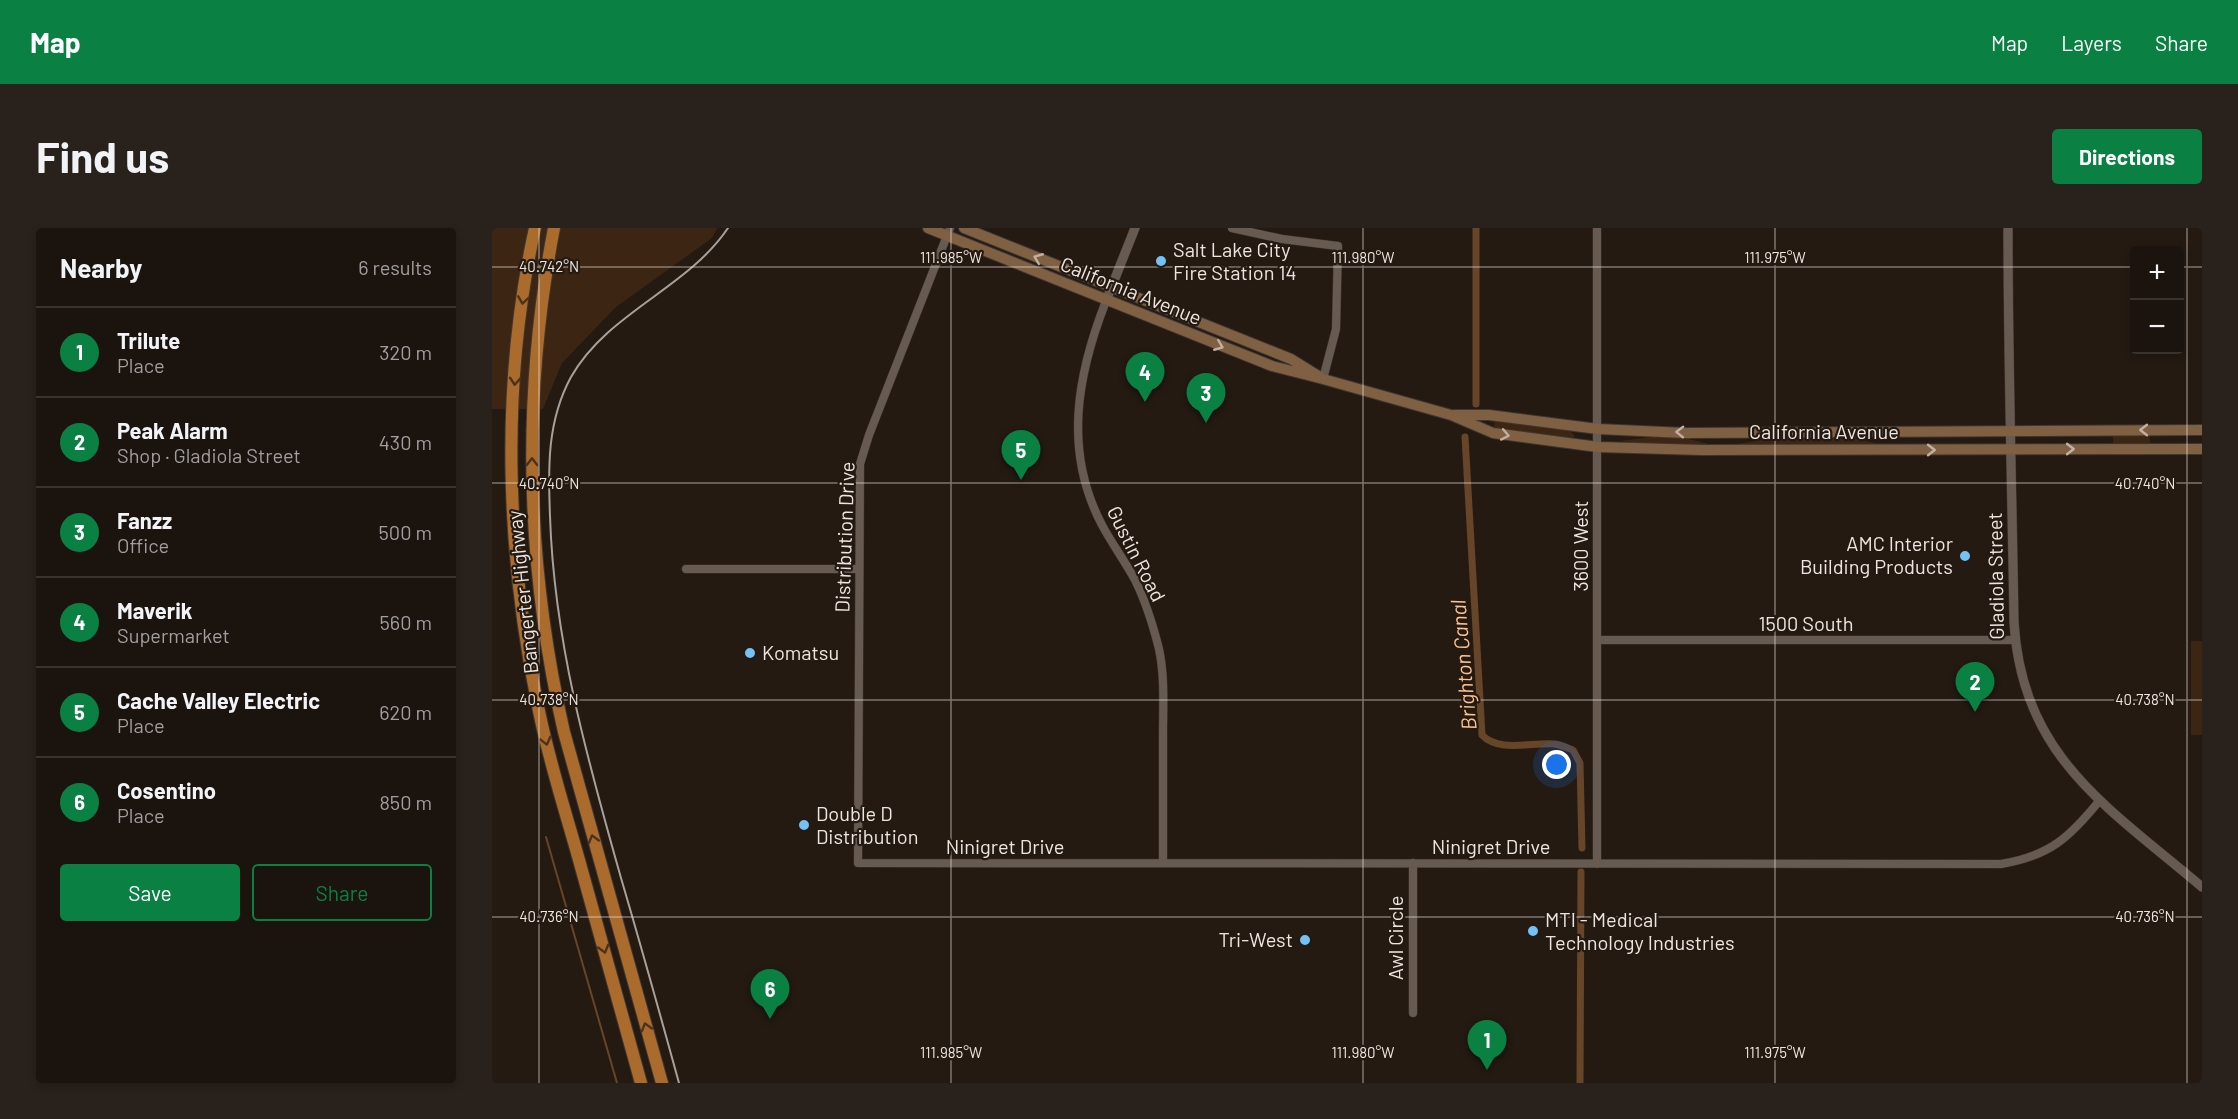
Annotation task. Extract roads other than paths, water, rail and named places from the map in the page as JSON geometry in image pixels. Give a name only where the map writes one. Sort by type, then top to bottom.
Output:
[{"type":"highway","name":"Bangerter Highway","points":[[535,228],[520,323],[513,400],[514,520],[522,616],[545,739],[641,1083]]},
{"type":"highway","name":"Bangerter Highway","points":[[554,228],[544,284],[534,388],[532,503],[541,606],[551,673],[564,732],[662,1083]]},
{"type":"main road","name":"California Avenue","points":[[928,228],[948,232],[1106,301],[1272,366],[1451,415],[1493,433],[1598,447],[1719,450],[2202,449]]},
{"type":"main road","name":"California Avenue","points":[[964,228],[1291,359],[1323,379]]},
{"type":"main road","name":"California Avenue","points":[[1451,415],[1490,415],[1598,429],[1719,432],[2202,430]]},
{"type":"main road","points":[[2171,430],[2171,449]]},
{"type":"main road","points":[[1888,431],[1888,450]]},
{"type":"main road","points":[[1719,432],[1719,450]]},
{"type":"street","points":[[1106,301],[1135,228]]},
{"type":"street","points":[[1232,228],[1282,239],[1338,246],[1336,329],[1323,379]]},
{"type":"street","name":"3600 West","points":[[1597,228],[1597,864]]},
{"type":"street","name":"Gladiola Street","points":[[2008,228],[2008,355],[2015,640],[2023,683],[2043,731],[2063,761],[2100,800],[2202,887]]},
{"type":"street","name":"Distribution Drive","points":[[858,863],[859,481],[862,457],[948,232]]},
{"type":"street","name":"Gustin Road","points":[[1106,301],[1085,361],[1078,419],[1079,443],[1093,506],[1140,592],[1151,619],[1159,651],[1163,686],[1163,863]]},
{"type":"street","points":[[686,569],[859,569]]},
{"type":"street","name":"1500 South","points":[[1598,640],[2015,640]]},
{"type":"street","name":"Ninigret Drive","points":[[858,863],[2001,864],[2038,855],[2058,844],[2067,838],[2100,800]]},
{"type":"street","name":"Awl Circle","points":[[1413,863],[1413,1013]]},
{"type":"waterway","name":"Brighton Canal","points":[[1476,228],[1476,404]]},
{"type":"waterway","name":"Brighton Canal","points":[[1465,437],[1482,735],[1497,744],[1516,746],[1555,744],[1573,750],[1580,763],[1582,848]]},
{"type":"waterway","points":[[546,837],[617,1083]]},
{"type":"waterway","name":"Brighton Canal","points":[[1580,1083],[1581,872]]},
{"type":"railway","points":[[679,1083],[596,788],[574,699],[565,654],[553,563],[549,463],[557,411],[571,377],[587,354],[626,317],[691,268],[728,228]]},
{"type":"place","name":"Salt Lake City Fire Station 14","points":[[1161,261]]},
{"type":"place","name":"Maverik","points":[[1145,402]]},
{"type":"place","name":"Fanzz","points":[[1206,423]]},
{"type":"place","name":"Cache Valley Electric","points":[[1021,480]]},
{"type":"place","name":"AMC Interior Building Products","points":[[1965,556]]},
{"type":"place","name":"Komatsu","points":[[750,653]]},
{"type":"place","name":"Peak Alarm","points":[[1975,712]]},
{"type":"place","name":"Double D Distribution","points":[[804,825]]},
{"type":"place","name":"MTI - Medical Technology Industries","points":[[1533,931]]},
{"type":"place","name":"Tri-West","points":[[1305,940]]},
{"type":"place","name":"Cosentino","points":[[770,1019]]},
{"type":"place","name":"Trilute","points":[[1487,1070]]}]
